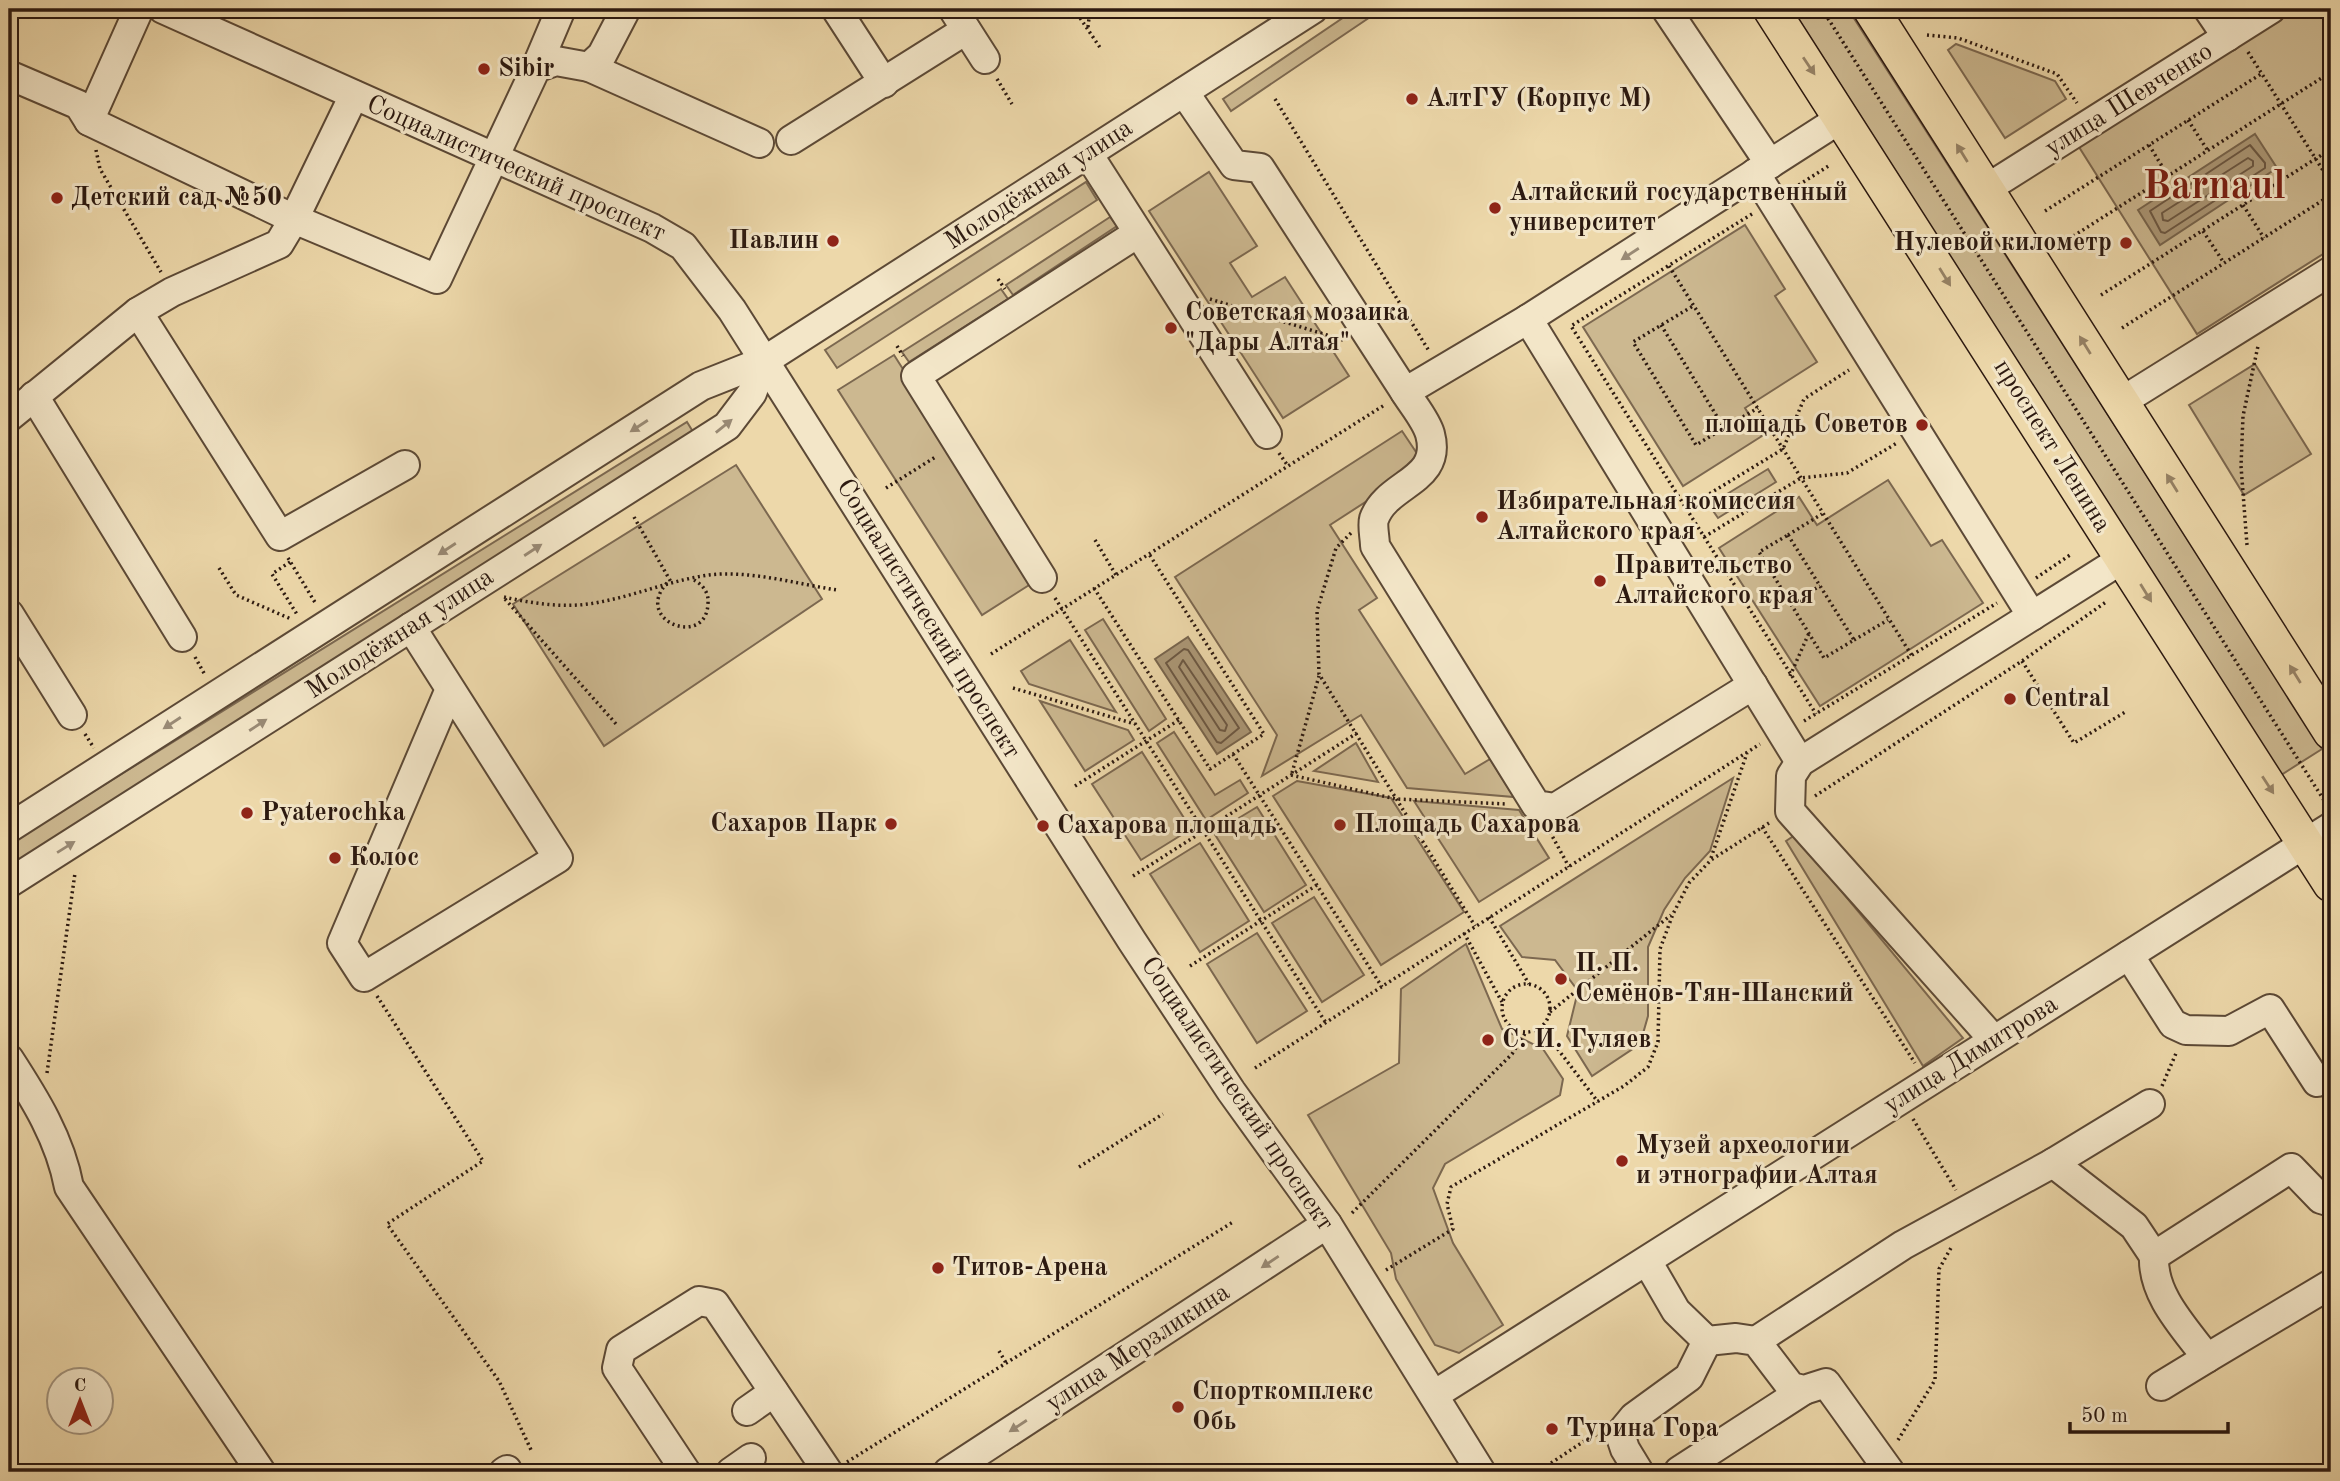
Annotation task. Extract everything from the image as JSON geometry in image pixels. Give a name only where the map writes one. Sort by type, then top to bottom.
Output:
[{"type":"main road","name":"проспект Ленина","points":[[1771,9],[1843,117],[2124,558],[2318,835],[2331,884]]},
{"type":"main road","points":[[1871,9],[2331,732]]},
{"type":"street","points":[[89,121],[139,9]]},
{"type":"street","name":"Социалистический проспект","points":[[163,9],[210,19],[354,95],[652,228],[683,246],[702,267],[1231,1091],[1339,1219],[1434,1395],[1481,1472]]},
{"type":"street","points":[[9,75],[79,105],[89,121],[294,219],[437,279],[561,9]]},
{"type":"street","points":[[589,67],[602,55],[626,9]]},
{"type":"street","points":[[836,9],[884,83]]},
{"type":"street","name":"Молодёжная улица","points":[[9,828],[701,386],[764,360],[1313,9]]},
{"type":"street","points":[[1666,9],[1762,169],[1773,201],[2032,616]]},
{"type":"street","points":[[2208,9],[2231,35]]},
{"type":"street","name":"улица Шевченко","points":[[1986,189],[2271,9]]},
{"type":"street","points":[[791,140],[884,83],[959,19],[985,59]]},
{"type":"street","points":[[536,68],[556,61],[589,67],[759,142]]},
{"type":"street","points":[[1184,92],[1234,165],[1260,168],[1430,432],[1432,450],[1425,472],[1384,501],[1373,521],[1375,546],[1536,805],[1555,808],[1753,685]]},
{"type":"street","points":[[9,417],[138,312],[172,292],[279,244],[294,219],[354,95]]},
{"type":"street","points":[[1405,392],[1528,319],[1843,117]]},
{"type":"street","points":[[1088,154],[1268,434]]},
{"type":"street","points":[[1042,578],[916,376],[1138,233]]},
{"type":"street","points":[[2121,402],[2331,271]]},
{"type":"street","points":[[138,312],[280,536],[405,465]]},
{"type":"street","points":[[1528,319],[1800,762]]},
{"type":"street","name":"Молодёжная улица","points":[[9,883],[727,426],[752,393],[764,360]]},
{"type":"street","points":[[34,396],[188,646]]},
{"type":"street","points":[[1994,1040],[1790,811],[1791,776],[1800,762],[2124,558]]},
{"type":"street","points":[[9,614],[72,715]]},
{"type":"street","points":[[411,628],[450,689],[558,858],[364,977],[342,943],[450,689]]},
{"type":"street","name":"улица Димитрова","points":[[1434,1395],[2318,835]]},
{"type":"street","points":[[2129,955],[2173,1024],[2186,1030],[2230,1031],[2270,1009],[2317,1082]]},
{"type":"street","points":[[9,1059],[42,1109],[64,1164],[69,1187],[261,1472]]},
{"type":"street","points":[[1647,1261],[1676,1311],[1707,1341],[1736,1338],[1756,1341],[1903,1245],[2053,1163],[2150,1104]]},
{"type":"street","points":[[2053,1163],[2134,1226],[2154,1256],[2153,1276],[2167,1303],[2207,1358]]},
{"type":"street","points":[[2154,1256],[2291,1168],[2321,1199],[2331,1202]]},
{"type":"street","name":"улица Мерзликина","points":[[948,1472],[1339,1219]]},
{"type":"street","points":[[2161,1386],[2331,1284]]},
{"type":"street","points":[[686,1472],[617,1368],[621,1350],[694,1302],[710,1302],[723,1315],[774,1392],[833,1470]]},
{"type":"street","points":[[1639,1472],[1625,1449],[1620,1434],[1634,1417],[1689,1377],[1707,1341]]},
{"type":"street","points":[[1756,1341],[1791,1387],[1804,1390]]},
{"type":"street","points":[[1679,1471],[1804,1390],[1826,1382],[1885,1465]]},
{"type":"street","points":[[747,1411],[774,1392]]},
{"type":"path","points":[[1074,9],[1101,48]]},
{"type":"path","points":[[1087,29],[1090,9]]},
{"type":"path","points":[[1822,9],[2331,812]]},
{"type":"path","points":[[1927,35],[1958,38],[2057,74],[2077,103]]},
{"type":"path","points":[[2231,35],[2261,74],[2331,183]]},
{"type":"path","points":[[2064,242],[2331,72]]},
{"type":"path","points":[[2045,211],[2261,74]]},
{"type":"path","points":[[1275,99],[1431,355]]},
{"type":"path","points":[[2188,120],[2208,151]]},
{"type":"path","points":[[89,121],[100,169],[172,292]]},
{"type":"path","points":[[2148,145],[2168,176]]},
{"type":"path","points":[[2101,295],[2331,149]]},
{"type":"path","points":[[1830,164],[1571,326],[1852,773]]},
{"type":"path","points":[[2122,328],[2331,195]]},
{"type":"path","points":[[2243,205],[2263,238]]},
{"type":"path","points":[[2203,231],[2224,263]]},
{"type":"path","points":[[1669,265],[1912,656]]},
{"type":"path","points":[[1174,289],[1378,350]]},
{"type":"path","points":[[1694,306],[1633,342],[1689,434],[1696,445],[1758,408]]},
{"type":"path","points":[[1661,325],[1724,428]]},
{"type":"path","points":[[2247,545],[2241,466],[2243,416],[2259,341]]},
{"type":"path","points":[[1686,508],[1783,449],[1804,399],[1853,367]]},
{"type":"path","points":[[991,654],[1405,392]]},
{"type":"path","points":[[1704,537],[1801,478],[1847,473],[1900,441]]},
{"type":"path","points":[[886,488],[959,442]]},
{"type":"path","points":[[1823,514],[1759,552],[1824,657],[1889,619]]},
{"type":"path","points":[[634,517],[669,583]]},
{"type":"path","points":[[1291,775],[1319,674],[1317,611],[1336,548],[1355,529]]},
{"type":"path","points":[[1788,535],[1853,640]]},
{"type":"path","points":[[280,536],[290,562],[316,604]]},
{"type":"path","points":[[1095,540],[1116,575]]},
{"type":"path","points":[[1094,588],[1210,769],[1264,734],[1149,554]]},
{"type":"path","points":[[1255,1068],[1748,751],[1780,731],[1816,715],[2017,591],[2070,555]]},
{"type":"path","points":[[290,562],[272,574],[298,616]]},
{"type":"path","points":[[219,568],[236,595],[292,620]]},
{"type":"path","points":[[1727,574],[1769,569]]},
{"type":"path","points":[[617,725],[504,597],[542,606],[598,603],[669,583],[710,575],[753,577],[837,590]]},
{"type":"path","points":[[1042,578],[1326,1023]]},
{"type":"path","points":[[669,583],[658,597],[660,613],[671,625],[687,628],[701,620],[708,606],[705,590],[693,579]]},
{"type":"path","points":[[1791,603],[1820,586]]},
{"type":"path","points":[[1386,1270],[1453,1229],[1447,1204],[1451,1186],[1598,1102],[1648,1067],[1658,1042],[1660,949],[1673,914],[1689,883],[1711,860],[1852,773],[2106,602]]},
{"type":"path","points":[[1790,676],[1809,633]]},
{"type":"path","points":[[188,646],[202,669]]},
{"type":"path","points":[[2022,661],[2074,743],[2127,711]]},
{"type":"path","points":[[1319,674],[1475,926]]},
{"type":"path","points":[[1013,688],[1135,724]]},
{"type":"path","points":[[1075,786],[1179,720]]},
{"type":"path","points":[[1133,876],[1357,733]]},
{"type":"path","points":[[1711,860],[1748,751]]},
{"type":"path","points":[[1233,754],[1382,987]]},
{"type":"path","points":[[1291,775],[1396,799],[1536,805],[1569,867]]},
{"type":"path","points":[[1762,827],[1918,1068]]},
{"type":"path","points":[[42,1109],[75,873]]},
{"type":"path","points":[[1190,966],[1317,885]]},
{"type":"path","points":[[1464,933],[1502,1002],[1506,1022],[1511,1028],[1526,1032],[1541,1027],[1550,1012],[1673,914]]},
{"type":"path","points":[[1489,918],[1529,984],[1544,991],[1550,1012]]},
{"type":"path","points":[[364,977],[482,1161],[387,1224],[499,1381],[532,1452]]},
{"type":"path","points":[[1502,1002],[1513,987],[1529,984]]},
{"type":"path","points":[[1541,1027],[1598,1102]]},
{"type":"path","points":[[2150,1104],[2160,1090],[2186,1030]]},
{"type":"path","points":[[1339,1219],[1512,1054],[1526,1032]]},
{"type":"path","points":[[1902,1099],[1968,1210]]},
{"type":"path","points":[[1079,1167],[1163,1114]]},
{"type":"path","points":[[833,1470],[1233,1222]]},
{"type":"path","points":[[1885,1465],[1936,1380],[1939,1269],[1951,1247]]},
{"type":"path","points":[[999,1351],[1006,1363]]},
{"type":"path","points":[[1550,1463],[1595,1434],[1602,1443]]},
{"type":"shaded area","points":[[1356,9],[1382,9],[1231,111],[1223,99]]},
{"type":"shaded area","points":[[1792,9],[1848,9],[2322,749],[2281,775]]},
{"type":"shaded area","points":[[2297,9],[2331,9],[2331,249],[2197,334],[2079,147]]},
{"type":"shaded area","points":[[1956,44],[2055,81],[2066,99],[2005,138],[1948,50]]},
{"type":"shaded area","points":[[1209,172],[1257,246],[1230,263],[1252,297],[1285,277],[1349,376],[1283,418],[1149,211]]},
{"type":"shaded area","points":[[1086,182],[1097,200],[837,368],[825,350]]},
{"type":"shaded area","points":[[1110,217],[1117,226],[1013,295],[1006,285]]},
{"type":"shaded area","points":[[1745,225],[1785,289],[1775,296],[1817,362],[1745,408],[1762,436],[1683,486],[1583,327]]},
{"type":"shaded area","points":[[1001,289],[1008,299],[909,362],[902,352]]},
{"type":"shaded area","points":[[894,355],[1037,580],[982,615],[838,390]]},
{"type":"shaded area","points":[[2255,364],[2311,454],[2244,495],[2189,405]]},
{"type":"shaded area","points":[[687,422],[695,435],[9,869],[9,844]]},
{"type":"shaded area","points":[[1402,431],[1424,464],[1330,525],[1377,598],[1359,610],[1465,774],[1490,759],[1514,797],[1407,788],[1361,715],[1262,776],[1277,735],[1175,577]]},
{"type":"shaded area","points":[[736,465],[822,599],[604,746],[513,604]]},
{"type":"shaded area","points":[[1768,469],[1776,482],[1718,518],[1709,505]]},
{"type":"shaded area","points":[[1888,480],[1931,546],[1942,540],[1983,603],[1820,706],[1719,548],[1799,497],[1817,525]]},
{"type":"shaded area","points":[[1103,619],[1166,719],[1149,731],[1085,630]]},
{"type":"shaded area","points":[[1070,640],[1116,712],[1029,684],[1021,671]]},
{"type":"shaded area","points":[[1040,701],[1128,730],[1134,740],[1085,771]]},
{"type":"shaded area","points":[[1174,732],[1215,795],[1240,780],[1248,793],[1206,820],[1157,743]]},
{"type":"shaded area","points":[[1356,743],[1378,782],[1314,771]]},
{"type":"shaded area","points":[[1142,752],[1191,829],[1141,860],[1092,784]]},
{"type":"shaded area","points":[[1733,778],[1710,851],[1685,878],[1664,910],[1648,947],[1648,1016],[1640,1044],[1592,1076],[1567,1036],[1578,991],[1555,960],[1522,957],[1500,926]]},
{"type":"shaded area","points":[[1297,781],[1391,798],[1464,912],[1381,965],[1273,796]]},
{"type":"shaded area","points":[[1414,801],[1519,810],[1549,858],[1479,902]]},
{"type":"shaded area","points":[[1257,807],[1306,885],[1264,912],[1214,833]]},
{"type":"shaded area","points":[[1795,835],[1963,1038],[1923,1066],[1786,841]]},
{"type":"shaded area","points":[[1200,843],[1249,921],[1200,952],[1150,874]]},
{"type":"shaded area","points":[[1314,897],[1364,975],[1322,1002],[1272,923]]},
{"type":"shaded area","points":[[1257,933],[1307,1011],[1257,1043],[1207,964]]},
{"type":"shaded area","points":[[1466,944],[1502,1029],[1543,1049],[1563,1079],[1560,1095],[1445,1164],[1433,1188],[1453,1243],[1503,1325],[1459,1353],[1435,1345],[1396,1279],[1391,1253],[1308,1115],[1399,1063],[1401,989]]},
{"type":"water","points":[[2255,134],[2277,168],[2160,245],[2138,210]]},
{"type":"water","points":[[1188,637],[1251,732],[1217,754],[1155,659]]},
{"type":"place","name":"Sibir","points":[[484,69]]},
{"type":"place","name":"АлтГУ (Корпус М)","points":[[1412,99]]},
{"type":"place","name":"Детский сад №50","points":[[57,198]]},
{"type":"place","name":"Алтайский государственный университет","points":[[1495,208]]},
{"type":"place","name":"Павлин","points":[[833,241]]},
{"type":"place","name":"Нулевой километр","points":[[2126,243]]},
{"type":"place","name":"Советская мозаика \"Дары Алтая\"","points":[[1171,328]]},
{"type":"place","name":"площадь Советов","points":[[1922,425]]},
{"type":"place","name":"Избирательная комиссия Алтайского края","points":[[1482,517]]},
{"type":"place","name":"Правительство Алтайского края","points":[[1600,581]]},
{"type":"place","name":"Central","points":[[2010,699]]},
{"type":"place","name":"Pyaterochka","points":[[247,813]]},
{"type":"place","name":"Сахаров Парк","points":[[891,824]]},
{"type":"place","name":"Площадь Сахарова","points":[[1340,825]]},
{"type":"place","name":"Сахарова площадь","points":[[1043,826]]},
{"type":"place","name":"Колос","points":[[335,858]]},
{"type":"place","name":"П. П. Семёнов-Тян-Шанский","points":[[1561,979]]},
{"type":"place","name":"С. И. Гуляев","points":[[1488,1040]]},
{"type":"place","name":"Музей археологии и этнографии Алтая","points":[[1622,1161]]},
{"type":"place","name":"Титов-Арена","points":[[938,1268]]},
{"type":"place","name":"Спорткомплекс Обь","points":[[1178,1407]]},
{"type":"place","name":"Турина Гора","points":[[1552,1429]]},
{"type":"district","name":"Barnaul","points":[[2214,188]]}]
